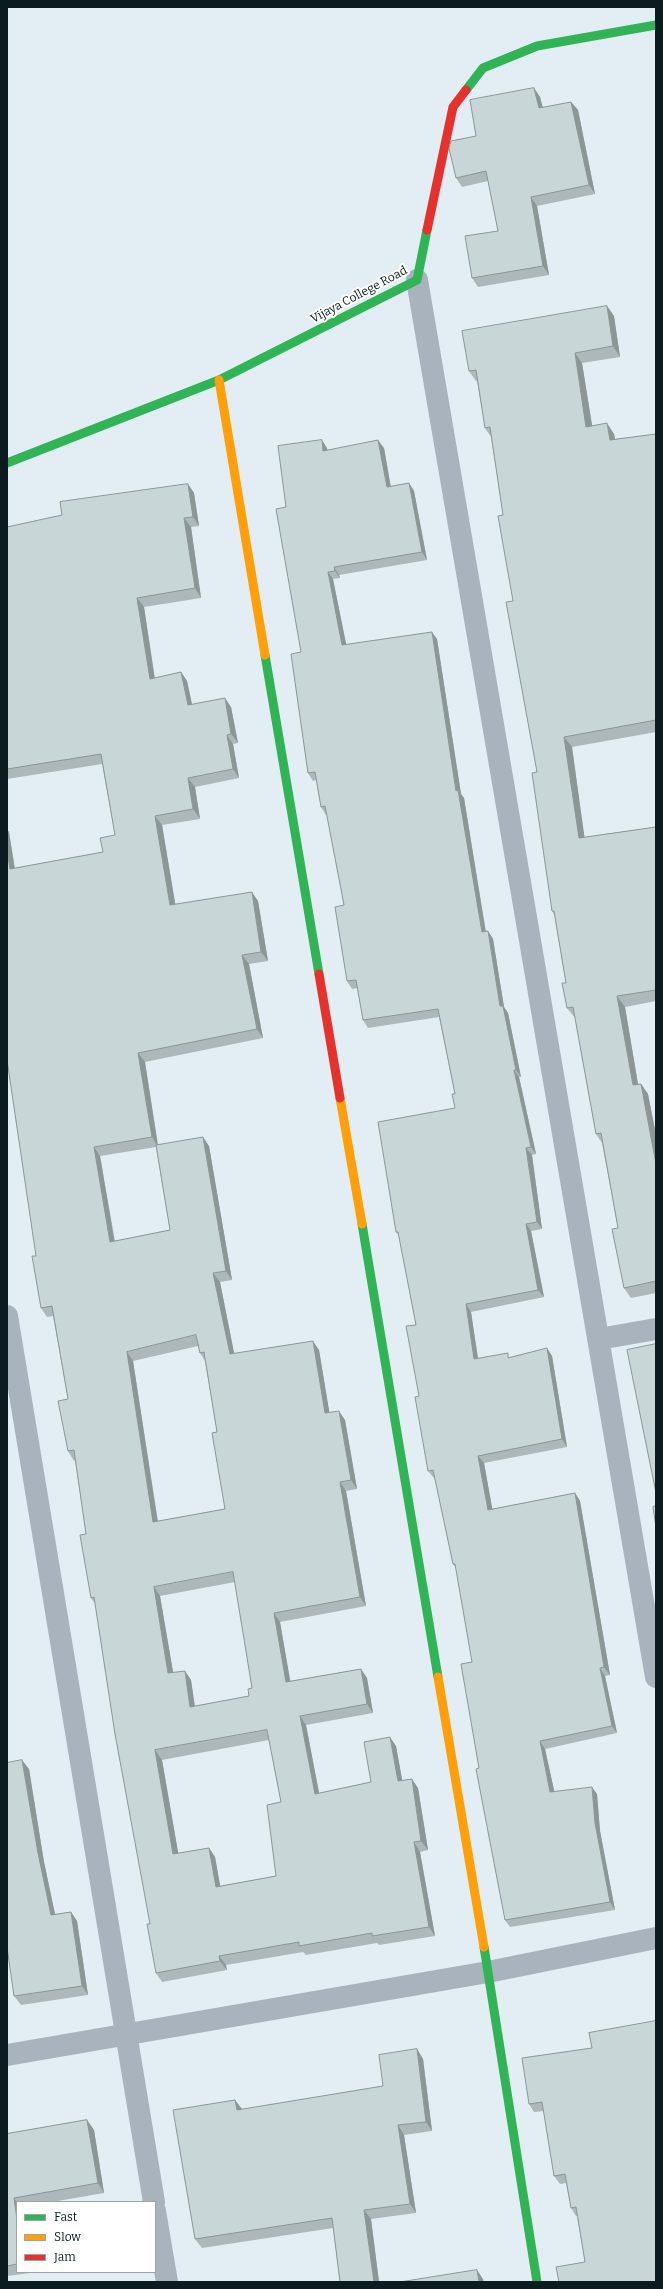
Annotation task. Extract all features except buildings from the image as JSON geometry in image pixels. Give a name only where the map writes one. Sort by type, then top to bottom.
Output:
[{"type":"street","name":"Vijaya College Road","points":[[7,463],[219,380],[417,280],[453,107],[484,68],[537,46],[656,25]]},
{"type":"street","points":[[417,280],[656,1677]]},
{"type":"street","points":[[219,380],[488,1972],[537,2282]]},
{"type":"street","points":[[7,1316],[154,2201]]},
{"type":"street","points":[[599,1339],[656,1329]]},
{"type":"street","points":[[7,2055],[488,1972],[656,1938]]},
{"type":"street","points":[[156,2217],[167,2282]]},
{"type":"traffic: fast","points":[[466,90],[483,68],[537,46],[656,25]]},
{"type":"traffic: fast","points":[[7,463],[219,380],[417,280],[427,230]]},
{"type":"traffic: fast","points":[[265,655],[319,974]]},
{"type":"traffic: fast","points":[[362,1224],[438,1677]]},
{"type":"traffic: fast","points":[[484,1947],[537,2282]]},
{"type":"traffic: slow","points":[[219,380],[265,655]]},
{"type":"traffic: slow","points":[[340,1098],[362,1224]]},
{"type":"traffic: slow","points":[[438,1677],[484,1947]]},
{"type":"traffic: jam","points":[[427,230],[453,107],[466,90]]},
{"type":"traffic: jam","points":[[319,974],[340,1098]]}]
